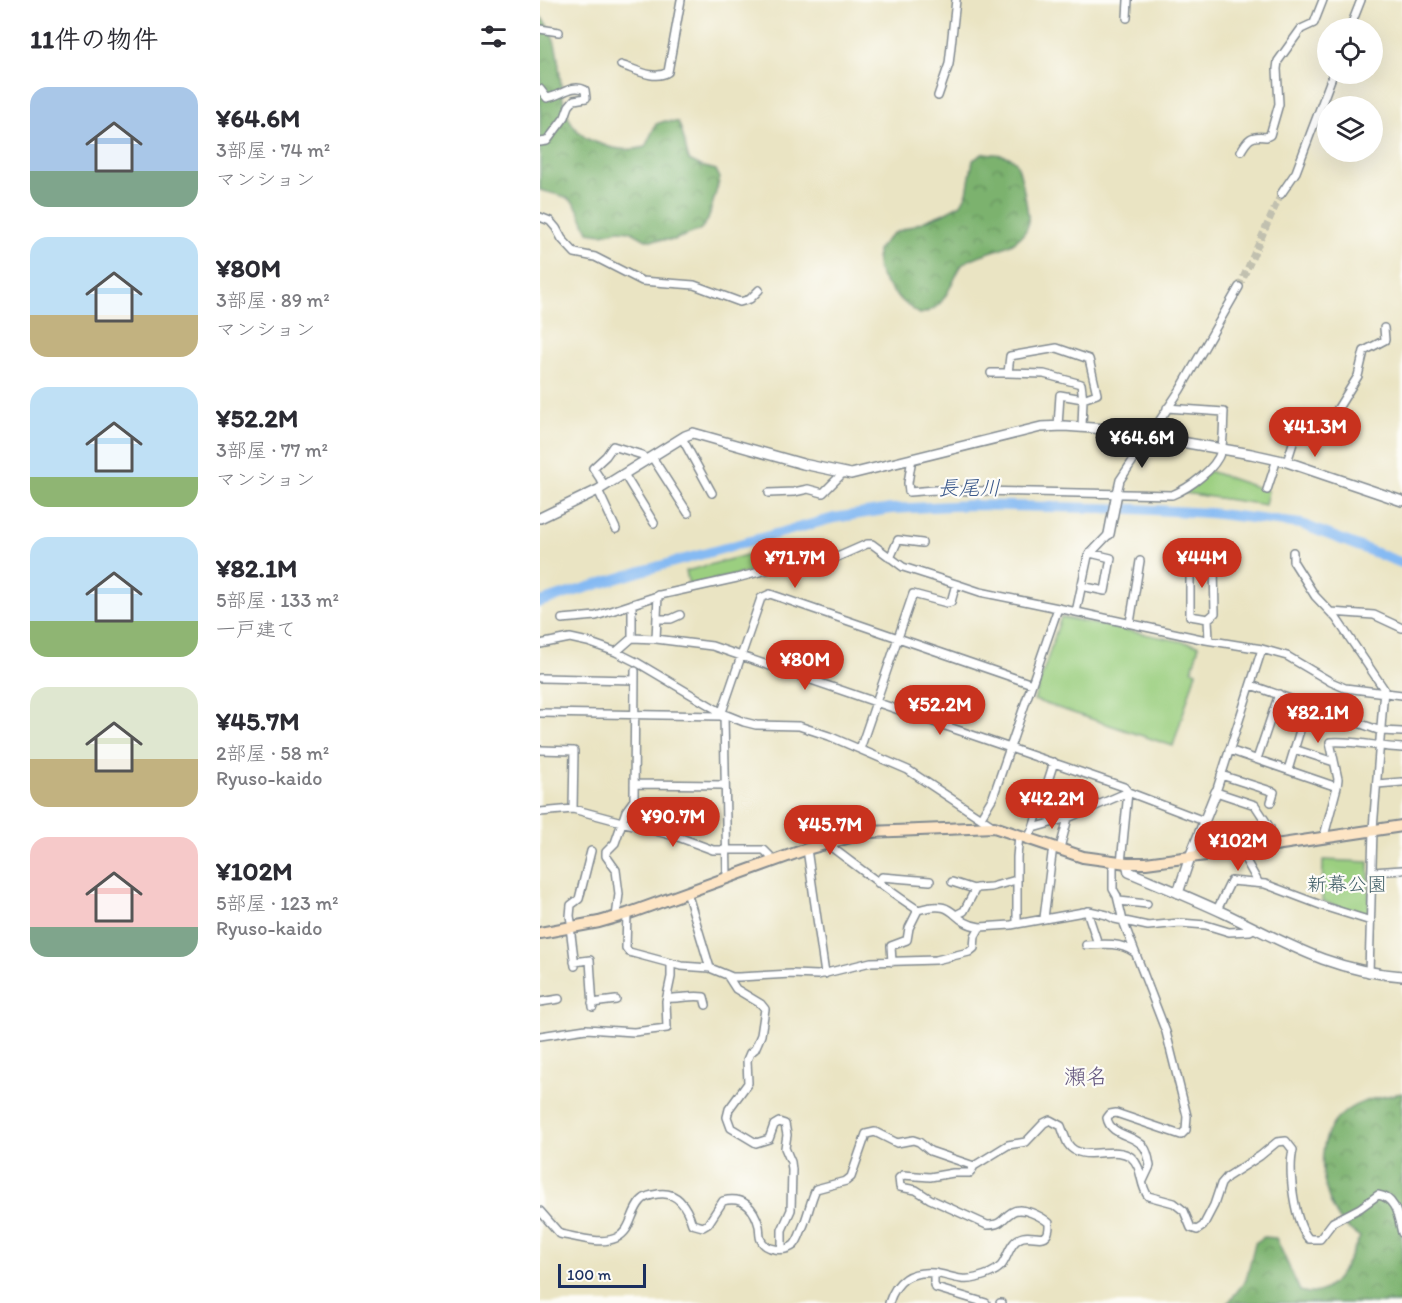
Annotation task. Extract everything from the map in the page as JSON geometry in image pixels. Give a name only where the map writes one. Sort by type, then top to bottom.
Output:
[{"type":"main road","points":[[540,933],[622,916],[807,849],[868,832],[994,826],[1027,833],[1083,857],[1120,862],[1190,857],[1402,826]]},
{"type":"street","points":[[621,65],[654,76],[668,72],[681,0]]},
{"type":"street","points":[[938,96],[949,64],[956,0]]},
{"type":"street","points":[[1128,0],[1128,18]]},
{"type":"street","points":[[1241,151],[1251,137],[1270,135],[1280,105],[1278,61],[1301,29],[1314,23],[1323,0]]},
{"type":"street","points":[[1354,18],[1361,0]]},
{"type":"street","points":[[540,29],[559,32]]},
{"type":"street","points":[[1281,194],[1296,171],[1329,84]]},
{"type":"street","points":[[540,89],[547,98],[580,87],[585,90],[586,98],[574,100],[565,117],[547,141],[540,142]]},
{"type":"street","points":[[540,217],[550,221],[575,253],[595,257],[642,281],[694,285],[740,302],[750,299],[759,290]]},
{"type":"street","points":[[1076,612],[1085,563],[1090,553],[1109,534],[1120,480],[1167,408],[1239,287]]},
{"type":"street","points":[[1267,490],[1300,421],[1316,424],[1326,422],[1335,413],[1358,376],[1364,351],[1385,339],[1384,328]]},
{"type":"street","points":[[1008,373],[1010,356],[1057,348],[1089,358],[1097,394],[1083,399],[1060,395],[1058,426]]},
{"type":"street","points":[[991,373],[1044,374],[1081,384],[1082,427]]},
{"type":"street","points":[[912,458],[909,492],[935,490],[1172,495],[1187,489],[1218,459],[1224,412],[1167,408]]},
{"type":"street","points":[[540,519],[602,488],[693,433],[850,474],[1041,427],[1082,427],[1282,461],[1402,501]]},
{"type":"street","points":[[682,438],[712,493]]},
{"type":"street","points":[[616,529],[593,468],[613,446],[649,459],[688,513]]},
{"type":"street","points":[[769,493],[808,489],[822,493],[843,473]]},
{"type":"street","points":[[624,474],[654,523]]},
{"type":"street","points":[[890,558],[898,540],[922,543]]},
{"type":"street","points":[[562,619],[596,616],[658,596],[792,563],[826,562],[867,544],[872,544],[911,571],[980,592],[1262,649],[1287,656],[1345,688],[1402,694]]},
{"type":"street","points":[[1293,552],[1293,561],[1315,596],[1331,612],[1384,689],[1373,829],[1370,973]]},
{"type":"street","points":[[1081,586],[1105,591],[1111,558],[1090,553]]},
{"type":"street","points":[[1130,623],[1140,561]]},
{"type":"street","points":[[1190,566],[1217,568],[1215,613],[1208,619],[1190,616],[1190,566]]},
{"type":"street","points":[[860,749],[913,594],[947,603],[951,602],[956,584]]},
{"type":"street","points":[[727,877],[723,713],[761,598],[770,594],[1032,684]]},
{"type":"street","points":[[656,639],[658,596]]},
{"type":"street","points":[[632,604],[632,638]]},
{"type":"street","points":[[981,818],[993,797],[1058,608]]},
{"type":"street","points":[[1331,612],[1374,615],[1402,628]]},
{"type":"street","points":[[658,619],[671,619],[680,615]]},
{"type":"street","points":[[1208,619],[1209,640]]},
{"type":"street","points":[[540,644],[570,638],[616,652],[723,713],[756,725],[799,726],[860,749],[908,770],[994,826]]},
{"type":"street","points":[[616,652],[632,638],[712,646],[1054,762],[1124,787],[1128,792],[1204,821]]},
{"type":"street","points":[[1178,893],[1221,775],[1262,649]]},
{"type":"street","points":[[635,670],[634,800],[626,811],[615,843],[606,852],[606,856],[616,870],[626,948],[629,952],[681,966],[710,968],[732,976],[825,974],[855,965],[936,960],[969,952],[974,948],[975,936],[980,927]]},
{"type":"street","points":[[540,678],[635,680]]},
{"type":"street","points":[[1251,685],[1381,730],[1402,732]]},
{"type":"street","points":[[1257,759],[1279,694]]},
{"type":"street","points":[[1288,770],[1308,704]]},
{"type":"street","points":[[540,713],[720,716],[723,713]]},
{"type":"street","points":[[1324,836],[1338,779],[1330,742],[1348,741],[1380,747],[1402,748]]},
{"type":"street","points":[[540,750],[574,751],[573,809]]},
{"type":"street","points":[[1229,750],[1337,787]]},
{"type":"street","points":[[1294,750],[1334,762]]},
{"type":"street","points":[[1017,923],[1016,880],[1027,833],[1054,762]]},
{"type":"street","points":[[1221,775],[1274,792],[1271,802]]},
{"type":"street","points":[[1377,784],[1402,782]]},
{"type":"street","points":[[634,784],[725,785]]},
{"type":"street","points":[[1027,833],[1128,792]]},
{"type":"street","points":[[1128,792],[1120,862],[1113,889],[1119,901],[1123,921],[1134,952],[1166,1032],[1175,1062],[1188,1125],[1181,1135],[1116,1113],[1110,1114],[1107,1118],[1111,1128],[1137,1140],[1147,1154],[1150,1166],[1143,1181]]},
{"type":"street","points":[[1215,792],[1255,805],[1270,828],[1274,844]]},
{"type":"street","points":[[540,812],[573,809],[678,837],[713,850],[764,850],[772,862]]},
{"type":"street","points":[[1044,918],[1056,847],[1068,818]]},
{"type":"street","points":[[826,843],[918,910]]},
{"type":"street","points":[[807,849],[825,974]]},
{"type":"street","points":[[1240,850],[1258,882]]},
{"type":"street","points":[[591,851],[579,899],[571,904],[575,964],[590,960],[592,1005],[616,1000]]},
{"type":"street","points":[[1120,862],[1129,872],[1217,910],[1326,962],[1370,973],[1402,976]]},
{"type":"street","points":[[1373,872],[1402,870]]},
{"type":"street","points":[[878,883],[882,877],[930,881]]},
{"type":"street","points":[[952,882],[974,889],[992,887],[1016,880]]},
{"type":"street","points":[[1217,910],[1231,881],[1258,882],[1371,921]]},
{"type":"street","points":[[956,915],[964,911],[974,889]]},
{"type":"street","points":[[687,892],[710,968]]},
{"type":"street","points":[[1119,901],[1147,904]]},
{"type":"street","points":[[892,962],[891,946],[907,940],[909,928],[918,910],[932,906],[949,908],[969,926],[980,927],[1087,911],[1148,926],[1180,923],[1206,925],[1229,932],[1250,931],[1255,928]]},
{"type":"street","points":[[1087,911],[1098,944]]},
{"type":"street","points":[[1086,945],[1123,946],[1134,952]]},
{"type":"street","points":[[540,1036],[586,1029],[634,1032],[667,1028],[667,998],[672,977],[671,963]]},
{"type":"street","points":[[725,973],[736,989],[765,1009],[761,1035],[755,1049],[747,1059],[748,1083],[729,1109],[727,1117],[731,1128],[756,1143],[769,1139],[774,1125],[779,1122],[785,1124],[787,1135],[785,1148],[792,1170],[791,1210],[782,1230],[782,1249]]},
{"type":"street","points":[[667,998],[682,999],[690,995],[704,996],[706,1005]]},
{"type":"street","points":[[540,1002],[559,999]]},
{"type":"street","points":[[889,1303],[899,1281],[906,1277],[934,1273],[958,1280],[977,1278],[993,1272],[1004,1262],[1016,1240],[1023,1237],[1041,1238],[1046,1236],[1049,1230],[1049,1223],[1045,1219],[1018,1210],[1002,1222],[987,1225],[930,1199],[916,1190],[900,1187],[899,1178],[903,1175],[930,1177],[970,1173],[974,1166],[1008,1145],[1026,1142],[1044,1123],[1050,1120],[1061,1126],[1072,1149],[1088,1153],[1125,1153],[1132,1158],[1137,1164],[1148,1196],[1174,1203],[1184,1211],[1191,1228],[1197,1230],[1203,1226],[1221,1184],[1227,1177],[1260,1156],[1276,1142],[1286,1141],[1293,1150],[1291,1173],[1294,1200],[1304,1233],[1309,1239],[1320,1239],[1333,1222],[1360,1208],[1378,1195],[1385,1196],[1391,1201],[1396,1210],[1402,1233]]},
{"type":"street","points":[[540,1212],[560,1234],[609,1240],[618,1237],[629,1228],[635,1209],[647,1197],[666,1193],[674,1196],[687,1208],[692,1224],[698,1227],[708,1224],[723,1201],[734,1198],[742,1200],[752,1212],[759,1225],[761,1240],[766,1247],[782,1249],[795,1244],[804,1226],[816,1190],[846,1181],[850,1177],[867,1134],[875,1132],[897,1143],[913,1140],[930,1151],[974,1166]]},
{"type":"street","points":[[934,1273],[936,1288],[986,1303]]},
{"type":"green space","points":[[540,16],[550,30],[555,45],[567,112],[574,126],[586,138],[614,148],[640,148],[645,147],[656,124],[665,121],[678,122],[689,160],[716,170],[720,178],[708,220],[700,230],[674,240],[646,240],[630,231],[619,230],[602,234],[588,232],[572,201],[540,190]]},
{"type":"green space","points":[[984,153],[1004,156],[1015,161],[1026,202],[1027,227],[1018,240],[963,264],[950,289],[938,305],[920,314],[900,299],[882,279],[877,264],[877,250],[892,234],[961,204],[967,193],[973,160]]},
{"type":"green space","points":[[1209,471],[1268,491],[1265,505],[1184,493]]},
{"type":"green space","points":[[773,548],[775,558],[764,566],[764,569],[689,585],[686,571]]},
{"type":"green space","points":[[1061,617],[1199,645],[1192,670],[1196,672],[1173,746],[1034,700]]},
{"type":"green space","name":"新幕公園","points":[[1323,860],[1369,862],[1369,917],[1322,901]]},
{"type":"green space","points":[[1402,1093],[1402,1296],[1399,1303],[1228,1303],[1246,1280],[1255,1243],[1264,1237],[1276,1238],[1300,1291],[1312,1293],[1322,1291],[1336,1279],[1360,1237],[1341,1222],[1327,1193],[1322,1163],[1327,1134],[1334,1122],[1358,1104]]},
{"type":"waterway","name":"長尾川","points":[[540,602],[645,570],[834,518],[891,509],[972,505],[1210,513],[1301,524],[1402,563]]},
{"type":"tunnel","points":[[1239,287],[1281,194]]},
{"type":"district","name":"瀬名","points":[[1086,1076]]}]
